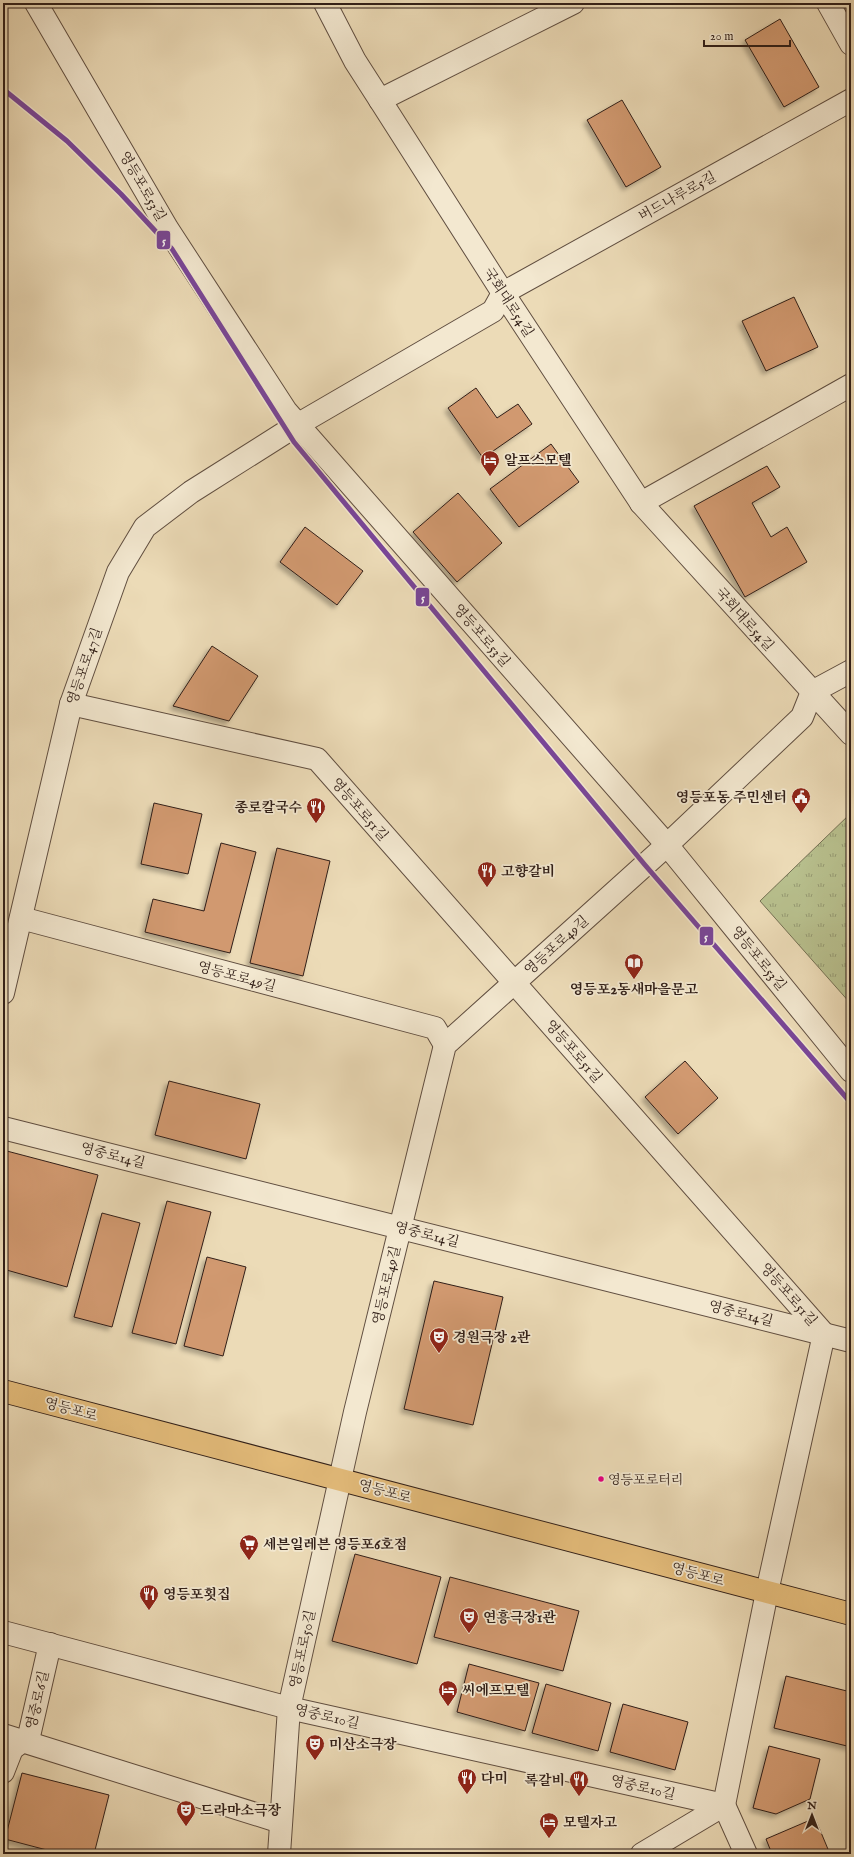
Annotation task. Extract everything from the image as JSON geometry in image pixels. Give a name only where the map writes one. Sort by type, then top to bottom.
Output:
[{"type":"main road","name":"영등포로","points":[[3,1391],[851,1614]]},
{"type":"street","name":"영등포로53길","points":[[36,3],[174,239],[286,411],[667,845],[851,1071]]},
{"type":"street","name":"국회대로54길","points":[[325,3],[355,61],[503,293],[641,503],[851,734]]},
{"type":"street","points":[[380,100],[573,3]]},
{"type":"street","points":[[828,3],[851,44]]},
{"type":"street","name":"버드나루로5길","points":[[503,293],[851,100]]},
{"type":"street","points":[[298,424],[493,311],[503,293]]},
{"type":"street","points":[[641,503],[851,385]]},
{"type":"street","name":"영등포로47길","points":[[3,993],[71,704],[118,572],[145,528],[191,492],[298,424]]},
{"type":"street","points":[[667,845],[802,717],[812,692],[851,671]]},
{"type":"street","name":"영등포로51길","points":[[71,704],[316,759],[824,1334],[767,1592]]},
{"type":"street","name":"영등포로49길","points":[[341,1479],[400,1228],[446,1045],[667,845]]},
{"type":"street","name":"영등포로49길","points":[[21,918],[435,1028],[446,1045]]},
{"type":"street","name":"영중로14길","points":[[3,1128],[851,1341]]},
{"type":"street","name":"영등포로50길","points":[[279,1854],[290,1708],[329,1526],[341,1479]]},
{"type":"street","points":[[746,1854],[724,1804],[767,1592]]},
{"type":"street","name":"영중로10길","points":[[3,1632],[290,1708],[724,1804]]},
{"type":"street","name":"영중로6길","points":[[3,1772],[12,1749],[12,1739],[29,1736],[50,1644]]},
{"type":"street","points":[[12,1739],[282,1822]]},
{"type":"street","points":[[642,1854],[724,1804]]},
{"type":"green space","points":[[851,813],[851,1004],[760,901]]},
{"type":"building","points":[[780,19],[819,87],[784,107],[745,40]]},
{"type":"building","points":[[622,100],[661,167],[626,187],[587,120]]},
{"type":"building","points":[[794,297],[818,347],[766,371],[742,321]]},
{"type":"building","points":[[476,388],[497,418],[518,404],[532,424],[483,458],[448,408]]},
{"type":"building","points":[[551,444],[579,482],[519,527],[490,489]]},
{"type":"building","points":[[767,466],[780,487],[752,503],[771,537],[787,527],[807,562],[745,597],[694,506]]},
{"type":"building","points":[[458,493],[502,543],[457,582],[413,532]]},
{"type":"building","points":[[305,527],[363,571],[337,605],[280,562]]},
{"type":"building","points":[[212,646],[258,676],[229,721],[173,706]]},
{"type":"building","points":[[154,803],[202,814],[188,874],[141,864]]},
{"type":"building","points":[[221,843],[256,852],[230,953],[145,932],[153,899],[204,911]]},
{"type":"building","points":[[277,848],[330,861],[303,976],[250,963]]},
{"type":"building","points":[[685,1061],[718,1098],[678,1134],[645,1097]]},
{"type":"building","points":[[169,1081],[260,1104],[246,1159],[155,1135]]},
{"type":"building","points":[[3,1150],[98,1175],[67,1287],[3,1269]]},
{"type":"building","points":[[167,1201],[211,1212],[176,1344],[132,1333]]},
{"type":"building","points":[[102,1213],[140,1223],[112,1327],[74,1317]]},
{"type":"building","points":[[207,1257],[246,1267],[223,1356],[184,1346]]},
{"type":"building","points":[[434,1281],[503,1297],[473,1425],[404,1409]]},
{"type":"building","points":[[355,1554],[441,1577],[417,1664],[332,1641]]},
{"type":"building","points":[[450,1577],[579,1611],[563,1671],[434,1637]]},
{"type":"building","points":[[469,1664],[539,1683],[525,1731],[457,1712]]},
{"type":"building","points":[[786,1676],[851,1692],[851,1747],[774,1728]]},
{"type":"building","points":[[546,1684],[611,1703],[598,1751],[532,1733]]},
{"type":"building","points":[[623,1704],[688,1722],[675,1770],[610,1752]]},
{"type":"building","points":[[769,1746],[820,1759],[810,1799],[776,1814],[753,1808]]},
{"type":"building","points":[[22,1773],[109,1795],[94,1854],[62,1854],[5,1839]]},
{"type":"building","points":[[815,1818],[830,1854],[772,1854],[766,1839]]},
{"type":"transit line","name":"5","points":[[3,89],[67,141],[121,194],[172,249],[294,442],[645,865],[851,1103]]},
{"type":"place","name":"알프스모텔","points":[[490,477]]},
{"type":"place","name":"영등포동 주민센터","points":[[801,814]]},
{"type":"place","name":"종로칼국수","points":[[316,824]]},
{"type":"place","name":"고향갈비","points":[[487,888]]},
{"type":"place","name":"영등포2동새마을문고","points":[[634,980]]},
{"type":"place","name":"경원극장 2관","points":[[439,1354]]},
{"type":"place","name":"영등포로터리","points":[[601,1479]]},
{"type":"place","name":"세븐일레븐 영등포6호점","points":[[249,1561]]},
{"type":"place","name":"영등포횟집","points":[[149,1611]]},
{"type":"place","name":"연흥극장1관","points":[[469,1634]]},
{"type":"place","name":"씨에프모텔","points":[[448,1707]]},
{"type":"place","name":"미산소극장","points":[[315,1761]]},
{"type":"place","name":"다미","points":[[467,1795]]},
{"type":"place","name":"록갈비","points":[[579,1797]]},
{"type":"place","name":"드라마소극장","points":[[186,1827]]},
{"type":"place","name":"모텔자고","points":[[549,1839]]}]
